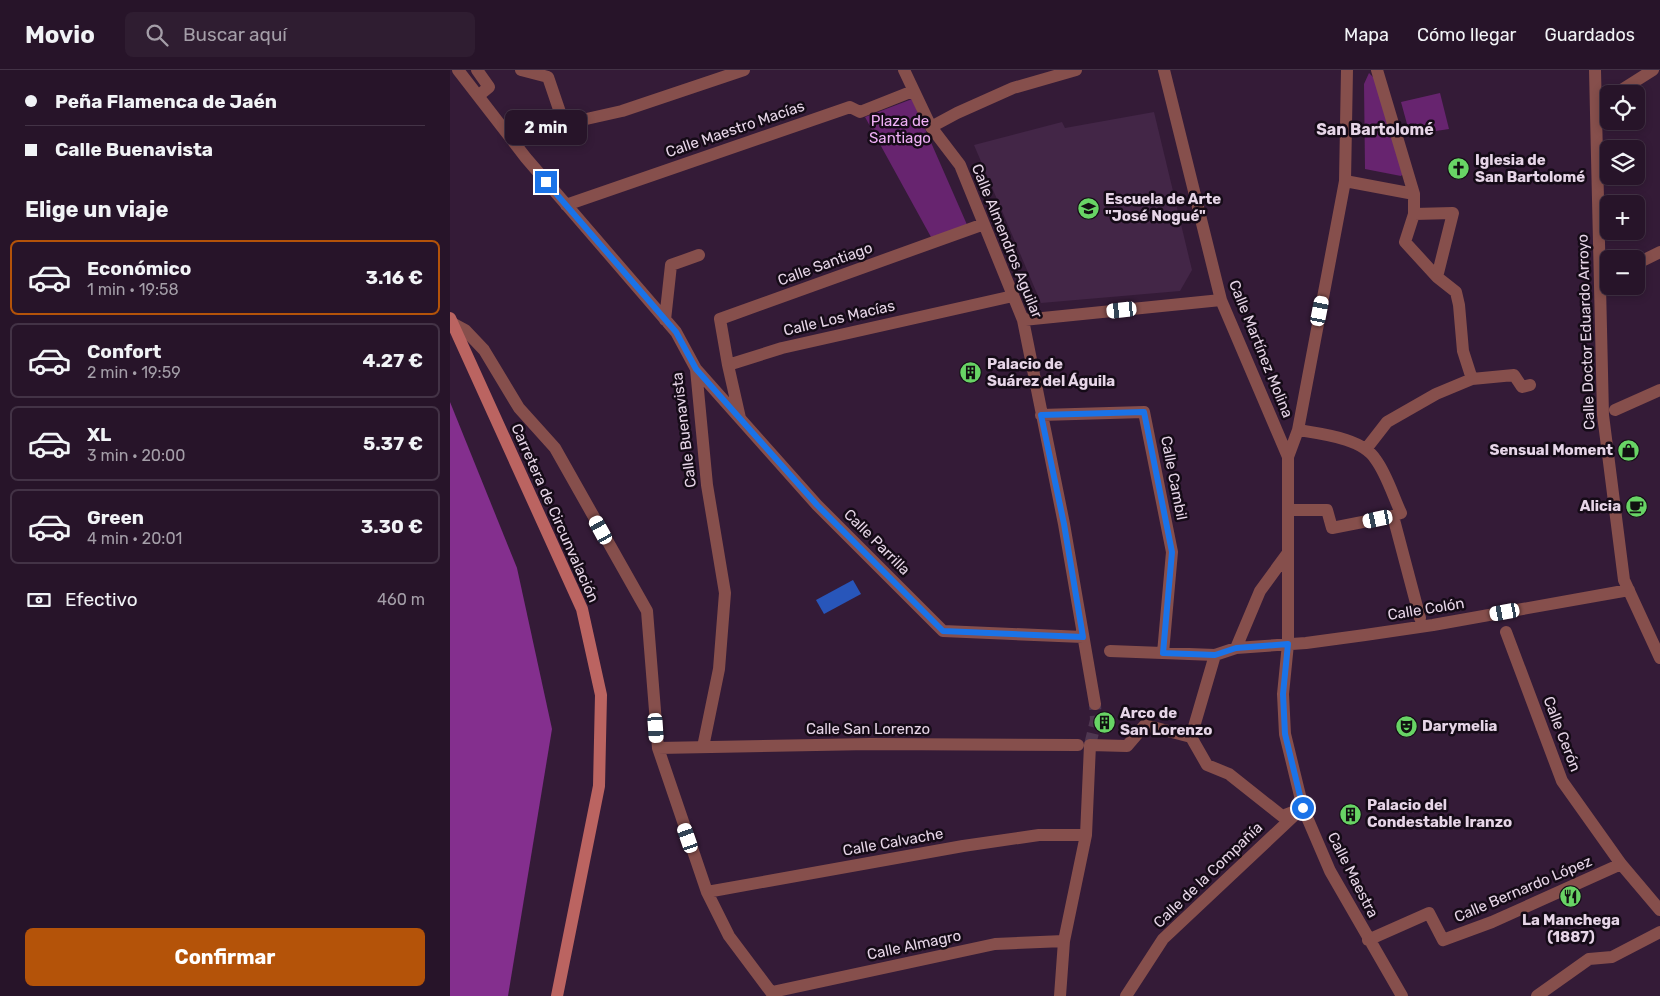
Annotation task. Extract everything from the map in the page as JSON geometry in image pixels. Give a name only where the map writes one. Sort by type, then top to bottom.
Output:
[{"type":"main road","name":"Carretera de Circunvalación","points":[[451,320],[582,610],[601,695],[599,786],[557,996]]},
{"type":"street","name":"Calle Buenavista","points":[[458,70],[526,158],[676,332],[696,369],[706,486],[725,593],[719,669],[703,747]]},
{"type":"street","points":[[477,70],[489,87],[478,96]]},
{"type":"street","points":[[529,71],[548,77],[564,124],[622,111],[744,70]]},
{"type":"street","name":"Calle Almendros Aguilar","points":[[904,70],[931,128],[960,165],[1023,320],[1064,524],[1095,704]]},
{"type":"street","points":[[931,128],[957,113],[1013,88],[1076,70]]},
{"type":"street","name":"Calle Martínez Molina","points":[[1164,70],[1221,300],[1288,457],[1288,644]]},
{"type":"street","points":[[1288,457],[1298,430],[1345,180],[1347,70]]},
{"type":"street","points":[[1377,70],[1414,194],[1414,214],[1405,242],[1437,277],[1456,292],[1460,305],[1463,351],[1472,378]]},
{"type":"street","name":"Calle Doctor Eduardo Arroyo","points":[[1596,70],[1603,415],[1624,580],[1660,658]]},
{"type":"street","points":[[1629,85],[1653,70]]},
{"type":"street","name":"Calle Maestro Macías","points":[[566,205],[850,107],[860,112],[913,91]]},
{"type":"street","points":[[1345,180],[1414,194]]},
{"type":"street","points":[[1414,214],[1453,213],[1437,277]]},
{"type":"street","name":"Calle Santiago","points":[[728,365],[720,319],[984,224]]},
{"type":"street","points":[[1645,260],[1660,252]]},
{"type":"street","points":[[665,320],[672,265],[699,255]]},
{"type":"street","name":"Calle Los Macías","points":[[728,365],[782,348],[1013,296]]},
{"type":"street","points":[[1023,320],[1221,300]]},
{"type":"street","points":[[451,320],[465,330],[484,350],[519,408],[555,448],[647,611],[658,748],[706,892],[729,936],[773,994]]},
{"type":"street","points":[[728,365],[740,419]]},
{"type":"street","name":"Calle Parrilla","points":[[696,369],[817,505],[943,631],[1083,637]]},
{"type":"street","points":[[1366,449],[1387,422],[1436,394],[1472,378],[1514,375],[1522,387],[1530,385]]},
{"type":"street","points":[[1615,410],[1660,390]]},
{"type":"street","name":"Calle Cambil","points":[[1041,415],[1144,412],[1172,552],[1163,653]]},
{"type":"street","points":[[1288,510],[1327,510],[1332,528],[1401,513],[1376,459],[1366,449],[1338,437],[1298,430]]},
{"type":"street","points":[[1393,516],[1420,618]]},
{"type":"street","points":[[1236,648],[1260,591],[1287,554]]},
{"type":"street","name":"Calle Colón","points":[[1215,655],[1236,648],[1306,643],[1433,624],[1629,590]]},
{"type":"street","name":"Calle Cerón","points":[[1506,632],[1562,782],[1621,864],[1660,910]]},
{"type":"street","name":"Calle Maestra","points":[[1288,644],[1283,694],[1285,734],[1303,808],[1330,871],[1368,940],[1402,996]]},
{"type":"street","points":[[1110,651],[1215,655],[1191,736],[1207,765],[1229,774],[1282,816],[1303,808]]},
{"type":"street","name":"Calle San Lorenzo","points":[[658,748],[870,744],[1127,746],[1145,725],[1191,736]]},
{"type":"street","points":[[1060,996],[1064,941],[1086,835],[1084,745]]},
{"type":"street","name":"Calle de la Compañía","points":[[1126,996],[1163,939],[1303,808]]},
{"type":"street","name":"Calle Calvache","points":[[706,892],[963,846],[1039,835],[1086,835]]},
{"type":"street","name":"Calle Bernardo López","points":[[1368,940],[1429,913],[1443,940],[1492,922],[1621,864]]},
{"type":"street","points":[[1537,996],[1589,958],[1612,957],[1660,932]]},
{"type":"street","name":"Calle Almagro","points":[[773,994],[995,944],[1064,941]]},
{"type":"shaded area","name":"Escuela de Arte \"José Nogué\"","points":[[1154,112],[1192,270],[1180,291],[1041,303],[974,145],[1062,122],[1065,128]]},
{"type":"shaded area","points":[[450,402],[517,568],[552,729],[508,996],[450,996]]},
{"type":"green space","points":[[1369,73],[1380,84],[1407,169],[1401,176],[1365,169],[1364,84]]},
{"type":"green space","points":[[1440,93],[1449,129],[1410,135],[1401,102]]},
{"type":"green space","name":"Plaza de Santiago","points":[[912,99],[968,227],[931,237],[865,117]]},
{"type":"water","points":[[853,580],[861,594],[824,614],[816,600]]},
{"type":"tunnel","points":[[1090,745],[1096,720],[1095,704]]},
{"type":"place","name":"Iglesia de San Bartolomé","points":[[1459,169]]},
{"type":"place","name":"Escuela de Arte \"José Nogué\"","points":[[1089,208]]},
{"type":"place","name":"Palacio de Suárez del Águila","points":[[971,373]]},
{"type":"place","name":"Sensual Moment","points":[[1629,450]]},
{"type":"place","name":"Alicia","points":[[1637,506]]},
{"type":"place","name":"Arco de San Lorenzo","points":[[1104,722]]},
{"type":"place","name":"Darymelia","points":[[1406,726]]},
{"type":"place","name":"Palacio del Condestable Iranzo","points":[[1351,814]]},
{"type":"place","name":"La Manchega (1887)","points":[[1571,897]]},
{"type":"district","name":"San Bartolomé","points":[[1375,129]]},
{"type":"route","points":[[546,182],[676,332],[696,369],[817,505],[943,631],[1083,637],[1064,524],[1041,415],[1144,412],[1172,552],[1163,653],[1215,655],[1236,648],[1288,644],[1283,694],[1285,734],[1303,808]]}]
